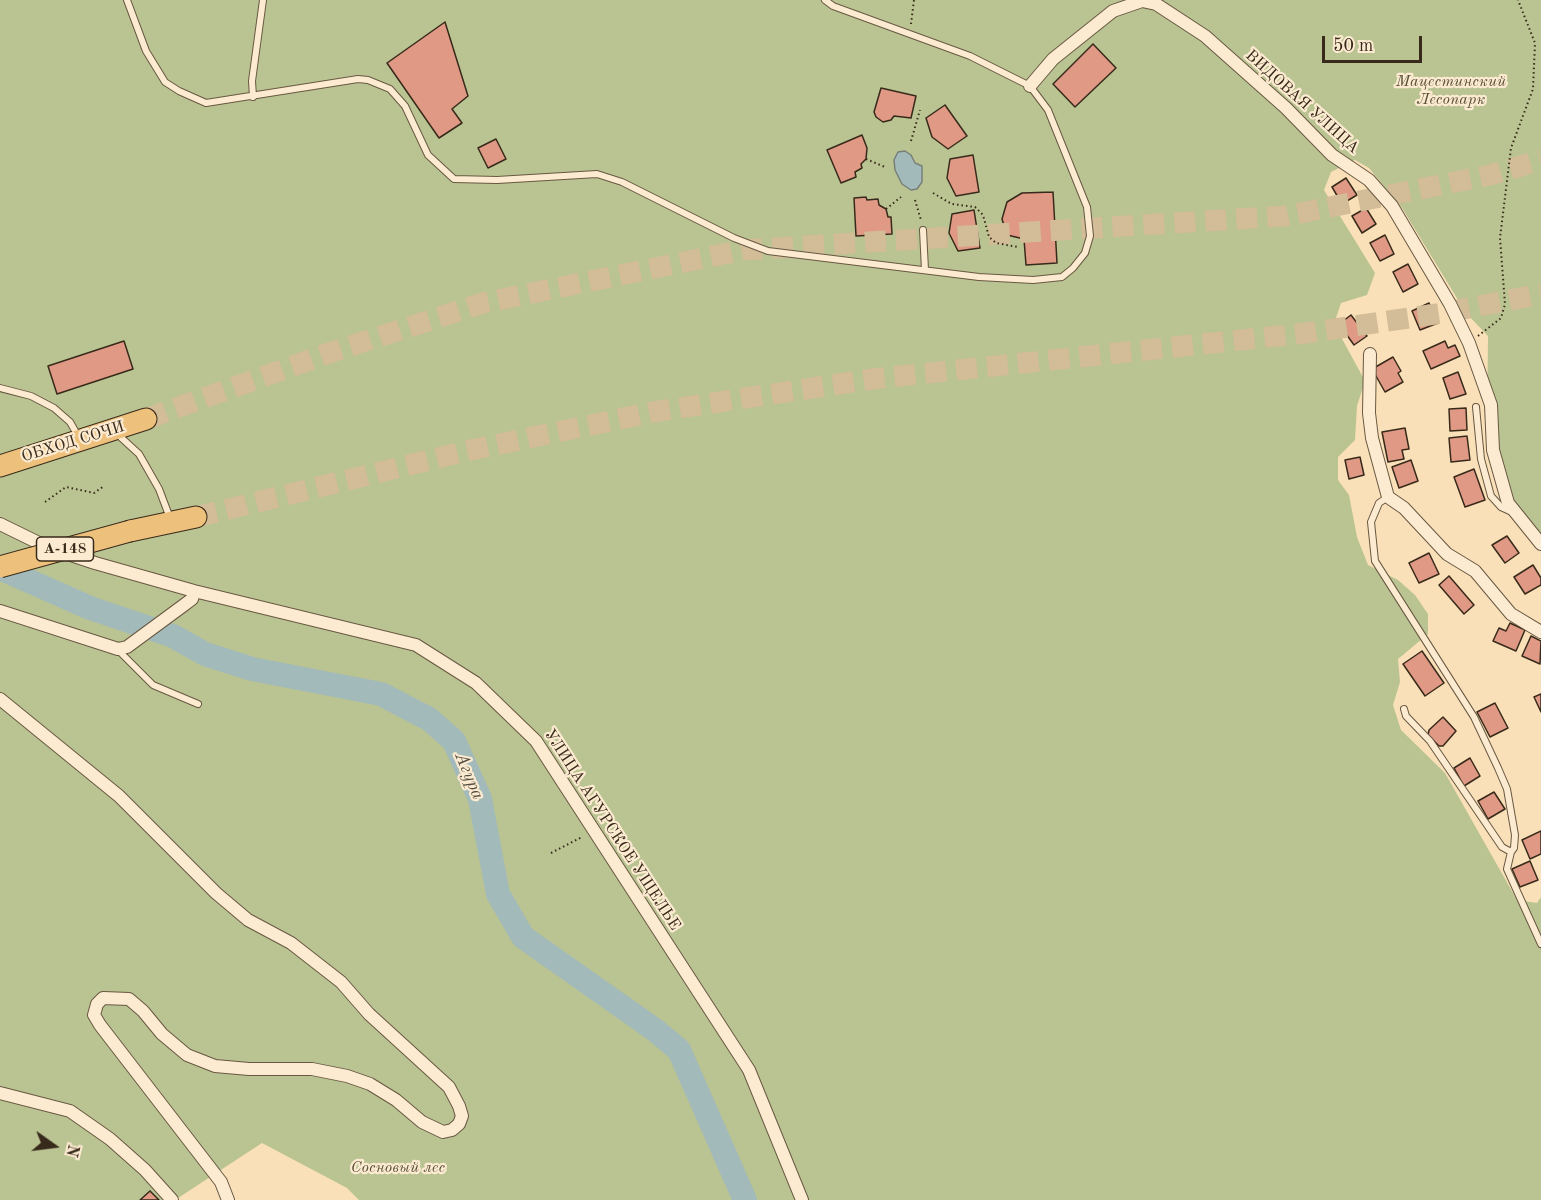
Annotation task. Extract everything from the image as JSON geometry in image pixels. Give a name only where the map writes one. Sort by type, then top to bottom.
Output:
[{"type":"highway","name":"ОБХОД СОЧИ","points":[[7,463],[146,419]]},
{"type":"highway","name":"А-148","points":[[0,567],[130,531],[196,517]]},
{"type":"street","name":"ВИДОВАЯ УЛИЦА","points":[[1030,86],[1047,64],[1113,11],[1142,1],[1156,4],[1205,36],[1286,108],[1332,155],[1369,180],[1392,206],[1450,304],[1469,343],[1491,405],[1493,450],[1508,503],[1521,516],[1541,544]]},
{"type":"street","points":[[1370,354],[1369,413],[1372,438],[1388,498],[1404,508],[1447,554],[1475,571],[1510,614],[1541,632]]},
{"type":"street","name":"УЛИЦА АГУРСКОЕ УЩЕЛЬЕ","points":[[0,524],[47,547],[194,591],[416,645],[476,682],[536,741],[749,1070],[802,1200]]},
{"type":"street","points":[[0,611],[122,648],[192,599],[194,591]]},
{"type":"street","points":[[0,699],[119,796],[216,892],[248,920],[291,943],[341,982],[369,1014],[448,1087],[459,1106],[462,1116],[459,1124],[452,1130],[443,1132],[422,1122],[396,1100],[370,1084],[347,1076],[312,1069],[215,1066],[187,1055],[162,1034],[143,1011],[129,999],[104,998],[98,1004],[94,1015],[100,1025],[221,1182],[228,1200]]},
{"type":"street","points":[[0,1093],[70,1111],[110,1139],[145,1170],[172,1200]]},
{"type":"lane","points":[[127,0],[146,51],[165,82],[179,92],[206,103],[358,79],[368,80],[390,89],[405,106],[428,155],[454,179],[497,180],[597,174],[622,182],[734,238],[768,251],[1022,279],[1062,277],[1085,253],[1090,236],[1087,207],[1048,110],[1030,86],[970,56],[833,6],[825,0]]},
{"type":"lane","points":[[253,97],[252,81],[263,0]]},
{"type":"lane","points":[[923,230],[925,270]]},
{"type":"lane","points":[[0,388],[31,396],[54,408],[70,423],[79,440]]},
{"type":"lane","points":[[1476,407],[1481,459],[1491,496],[1501,507],[1521,516]]},
{"type":"lane","points":[[112,430],[139,454],[159,489],[171,522]]},
{"type":"lane","points":[[1388,498],[1378,503],[1371,522],[1375,561],[1474,717],[1498,768],[1507,789],[1515,835],[1515,848],[1511,852],[1507,868],[1541,944]]},
{"type":"lane","points":[[122,648],[153,685],[198,704]]},
{"type":"lane","points":[[1404,709],[1406,716],[1430,741],[1502,847],[1511,852]]},
{"type":"path","points":[[910,34],[914,0]]},
{"type":"path","points":[[1469,343],[1501,318],[1505,304],[1500,238],[1511,147],[1533,89],[1535,43],[1518,0]]},
{"type":"path","points":[[911,141],[920,110]]},
{"type":"path","points":[[866,159],[885,167]]},
{"type":"path","points":[[933,193],[952,204],[975,207],[983,215],[989,237],[996,243],[1018,247]]},
{"type":"path","points":[[886,208],[901,196]]},
{"type":"path","points":[[915,200],[923,230]]},
{"type":"path","points":[[45,502],[66,487],[94,493],[104,486]]},
{"type":"path","points":[[551,853],[595,830]]},
{"type":"green space","points":[[0,0],[1541,0],[1541,547],[1506,503],[1487,430],[1488,336],[1466,313],[1402,208],[1369,168],[1355,160],[1331,172],[1324,190],[1375,273],[1367,295],[1341,303],[1334,324],[1365,381],[1357,406],[1355,440],[1338,457],[1338,480],[1349,495],[1357,537],[1368,565],[1398,580],[1415,595],[1428,614],[1428,634],[1398,659],[1400,682],[1393,705],[1401,730],[1445,773],[1517,900],[1537,903],[1541,897],[1541,1200],[359,1200],[347,1188],[262,1143],[175,1200],[0,1200]]},
{"type":"water","points":[[905,151],[911,155],[915,163],[922,166],[922,182],[917,189],[911,190],[902,184],[895,170],[894,160],[898,152]]},
{"type":"building","points":[[445,22],[468,96],[452,109],[462,123],[439,138],[387,63]]},
{"type":"building","points":[[1093,44],[1116,68],[1075,107],[1053,84]]},
{"type":"building","points":[[881,88],[916,96],[911,118],[894,116],[891,120],[883,122],[876,117],[874,112]]},
{"type":"building","points":[[945,105],[967,136],[948,149],[932,137],[926,118]]},
{"type":"building","points":[[862,135],[867,148],[866,159],[861,164],[862,168],[855,172],[856,177],[841,183],[827,150]]},
{"type":"building","points":[[496,139],[506,159],[488,168],[478,148]]},
{"type":"building","points":[[973,155],[979,192],[956,196],[947,178],[950,159]]},
{"type":"building","points":[[1346,178],[1357,195],[1342,204],[1332,187]]},
{"type":"building","points":[[1053,192],[1057,263],[1026,265],[1024,239],[1007,235],[1002,219],[1007,202],[1022,193]]},
{"type":"building","points":[[866,197],[867,200],[878,199],[879,205],[886,209],[888,217],[891,217],[892,234],[856,236],[854,198]]},
{"type":"building","points":[[1366,208],[1376,224],[1362,233],[1352,216]]},
{"type":"building","points":[[974,210],[980,248],[958,251],[949,233],[952,214]]},
{"type":"building","points":[[1385,235],[1394,254],[1380,261],[1370,243]]},
{"type":"building","points":[[1408,264],[1418,284],[1403,292],[1393,272]]},
{"type":"building","points":[[1429,303],[1438,323],[1420,330],[1412,311]]},
{"type":"building","points":[[1351,315],[1367,336],[1354,345],[1339,324]]},
{"type":"building","points":[[124,341],[133,369],[57,394],[48,366]]},
{"type":"building","points":[[1445,341],[1448,348],[1455,345],[1460,356],[1431,369],[1423,351]]},
{"type":"building","points":[[1393,357],[1401,371],[1398,373],[1403,382],[1385,392],[1372,369]]},
{"type":"building","points":[[1458,372],[1466,394],[1450,399],[1443,378]]},
{"type":"building","points":[[1466,408],[1467,430],[1450,431],[1449,409]]},
{"type":"building","points":[[1405,428],[1409,449],[1402,450],[1404,459],[1388,462],[1382,432]]},
{"type":"building","points":[[1467,436],[1470,460],[1451,462],[1449,438]]},
{"type":"building","points":[[1360,457],[1364,475],[1349,479],[1345,460]]},
{"type":"building","points":[[1411,460],[1418,481],[1399,488],[1392,467]]},
{"type":"building","points":[[1474,469],[1485,500],[1465,507],[1454,477]]},
{"type":"building","points":[[1507,536],[1519,553],[1505,563],[1492,545]]},
{"type":"building","points":[[1429,553],[1439,574],[1419,583],[1409,563]]},
{"type":"building","points":[[1533,565],[1541,578],[1541,585],[1525,594],[1514,577]]},
{"type":"building","points":[[1449,576],[1474,605],[1464,614],[1439,585]]},
{"type":"building","points":[[1510,623],[1525,630],[1516,651],[1493,641],[1499,628],[1506,631]]},
{"type":"building","points":[[1531,636],[1541,641],[1540,664],[1522,656]]},
{"type":"building","points":[[1422,651],[1444,683],[1425,696],[1403,664]]},
{"type":"building","points":[[1541,694],[1541,712],[1534,697]]},
{"type":"building","points":[[1495,703],[1508,728],[1490,737],[1477,712]]},
{"type":"building","points":[[1443,717],[1456,731],[1443,746],[1439,746],[1428,735],[1429,730]]},
{"type":"building","points":[[1470,758],[1480,776],[1464,786],[1454,768]]},
{"type":"building","points":[[1494,792],[1505,809],[1488,819],[1478,801]]},
{"type":"building","points":[[1541,831],[1541,854],[1530,859],[1522,840]]},
{"type":"building","points":[[1530,861],[1538,880],[1520,887],[1512,869]]},
{"type":"building","points":[[150,1191],[159,1200],[140,1200]]},
{"type":"waterway","name":"Агура","points":[[0,568],[90,608],[173,636],[205,654],[252,669],[381,694],[429,719],[454,741],[480,799],[498,894],[523,937],[655,1030],[679,1050],[745,1200]]},
{"type":"tunnel","points":[[146,419],[332,352],[483,303],[743,250],[1285,216],[1490,175],[1541,160]]},
{"type":"tunnel","points":[[196,517],[466,451],[653,412],[872,379],[1306,333],[1443,313],[1541,294]]},
{"type":"park label","name":"Мацестинский Лесопарк","points":[[1451,91]]},
{"type":"park label","name":"Сосновый лес","points":[[398,1168]]}]
